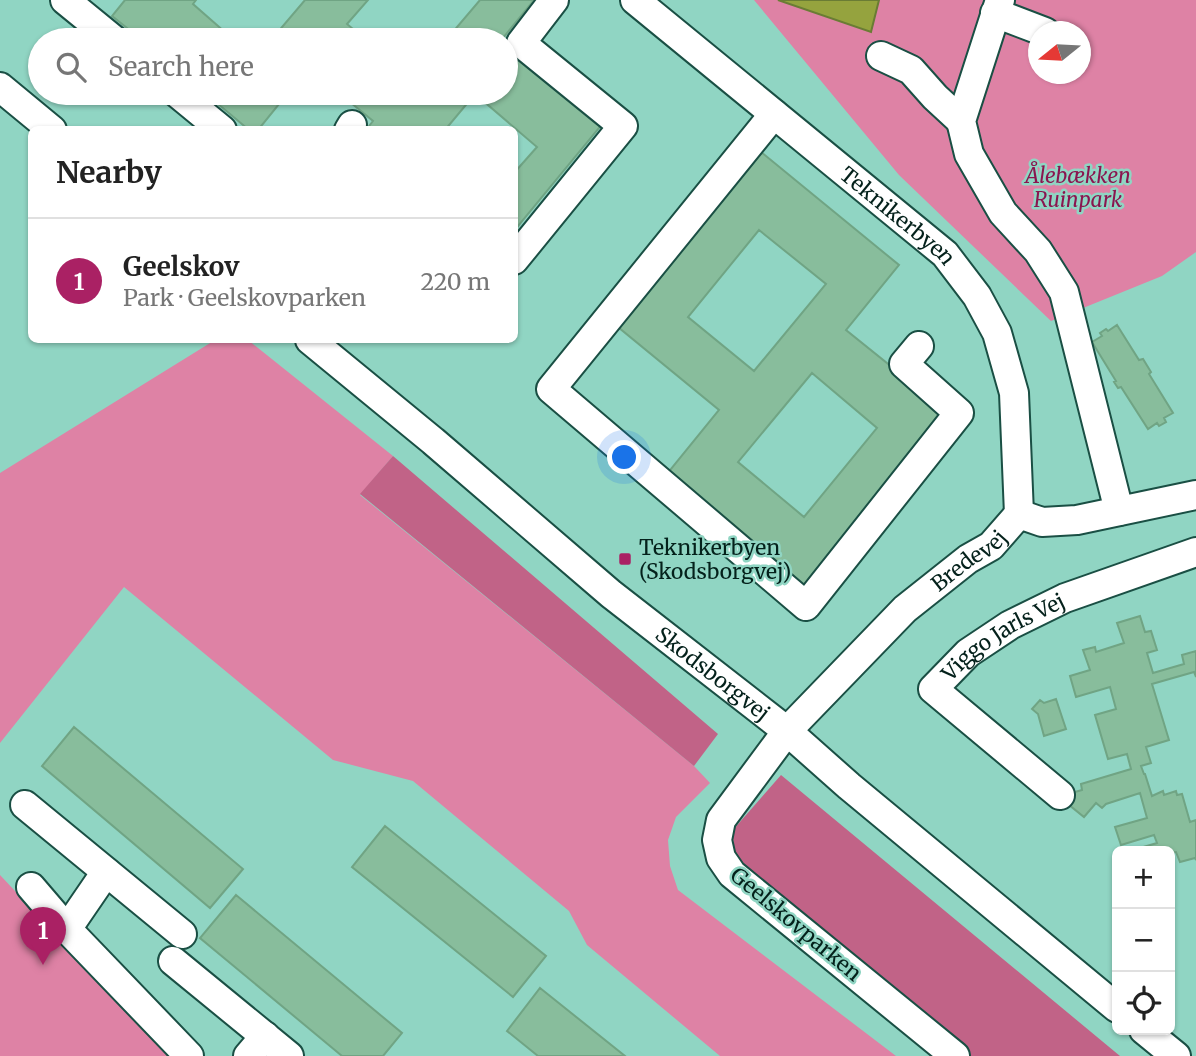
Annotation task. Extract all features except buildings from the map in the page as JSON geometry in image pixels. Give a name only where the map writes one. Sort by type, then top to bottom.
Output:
[{"type":"street","points":[[65,0],[99,28]]},
{"type":"street","points":[[518,255],[623,126],[521,43],[554,0]]},
{"type":"street","name":"Teknikerbyen","points":[[635,0],[945,254],[977,296],[997,333],[1014,393],[1019,514]]},
{"type":"street","points":[[1028,23],[998,7],[961,121],[969,154],[1003,213],[1038,251],[1063,292],[1119,511]]},
{"type":"street","points":[[881,56],[911,70],[961,121]]},
{"type":"street","points":[[0,87],[47,126]]},
{"type":"street","points":[[192,105],[217,126]]},
{"type":"street","points":[[774,114],[551,389],[806,606],[959,413],[904,364],[919,346]]},
{"type":"street","name":"Skodsborgvej","points":[[314,343],[611,594],[787,731],[849,786],[1112,1004]]},
{"type":"street","name":"Bredevej","points":[[787,731],[905,609],[968,559],[990,546],[1019,514],[1042,522],[1077,520],[1196,495]]},
{"type":"street","name":"Viggo Jarls Vej","points":[[1060,795],[933,689],[968,653],[1010,625],[1065,598],[1196,552]]},
{"type":"street","name":"Geelskovparken","points":[[787,731],[721,820],[718,840],[721,858],[732,873],[955,1056]]},
{"type":"street","points":[[25,805],[182,934]]},
{"type":"street","points":[[67,929],[106,872]]},
{"type":"street","points":[[31,887],[67,929],[189,1056]]},
{"type":"street","points":[[173,961],[256,1046],[289,1056]]},
{"type":"street","points":[[1150,1035],[1176,1056]]},
{"type":"green space","name":"Ålebækken Ruinpark","points":[[754,0],[1196,0],[1196,252],[1162,276],[1051,321],[899,175]]},
{"type":"green space","points":[[210,343],[252,343],[393,456],[360,495],[694,766],[710,783],[676,817],[668,840],[670,866],[678,890],[896,1056],[720,1056],[587,945],[569,911],[413,781],[333,760],[124,587],[0,743],[0,473]]},
{"type":"green space","points":[[0,875],[170,1056],[0,1056]]},
{"type":"shaded area","points":[[778,0],[879,0],[871,32]]},
{"type":"shaded area","points":[[393,456],[718,734],[694,766],[360,494]]},
{"type":"shaded area","points":[[781,775],[1120,1056],[971,1056],[736,862],[732,831]]},
{"type":"place","name":"Teknikerbyen (Skodsborgvej)","points":[[625,559]]},
{"type":"place","name":"Geelskov","points":[[43,965]]}]
